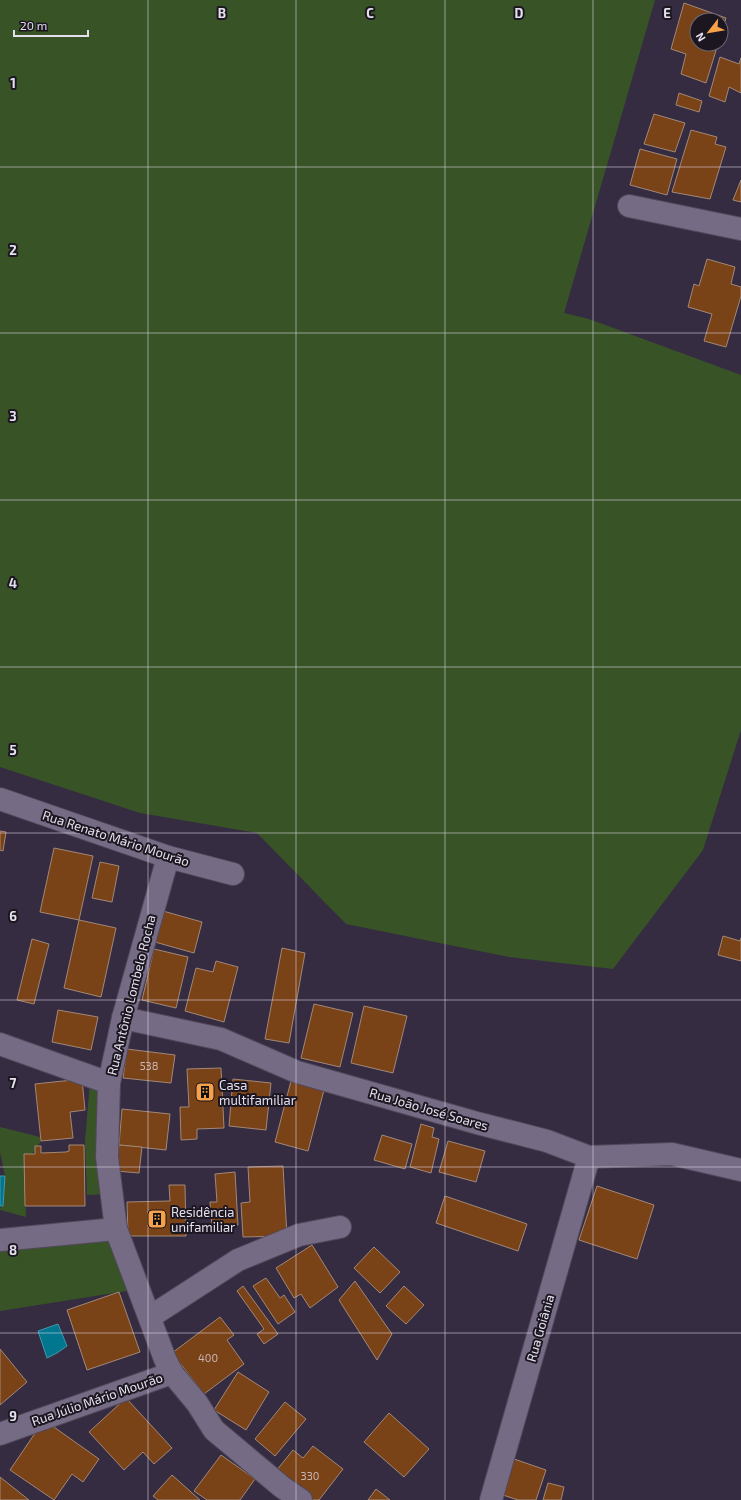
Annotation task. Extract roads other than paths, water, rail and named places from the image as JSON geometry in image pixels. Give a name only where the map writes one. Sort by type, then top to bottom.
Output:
[{"type":"street","points":[[629,206],[741,229]]},
{"type":"street","name":"Rua Renato Mário Mourão","points":[[0,799],[168,857],[233,874]]},
{"type":"street","name":"Rua Antônio Lombelo Rocha","points":[[168,857],[123,1018],[109,1083],[107,1157],[116,1229],[165,1359],[172,1373],[197,1403],[214,1430],[277,1493],[301,1500]]},
{"type":"street","name":"Rua João José Soares","points":[[123,1018],[221,1039],[297,1072],[546,1141],[589,1157],[672,1154],[741,1170]]},
{"type":"street","points":[[0,1044],[109,1083]]},
{"type":"street","name":"Rua Goiânia","points":[[491,1500],[589,1157]]},
{"type":"street","points":[[150,1317],[238,1260],[299,1235],[340,1227]]},
{"type":"street","points":[[0,1240],[116,1229]]},
{"type":"street","name":"Rua Júlio Mário Mourão","points":[[0,1434],[172,1373]]},
{"type":"water","points":[[0,1176],[5,1176],[3,1206],[0,1206]]},
{"type":"water","points":[[58,1324],[67,1346],[47,1358],[38,1331]]},
{"type":"place","name":"Casa multifamiliar","points":[[205,1092]]},
{"type":"place","name":"Residência unifamiliar","points":[[157,1219]]}]
